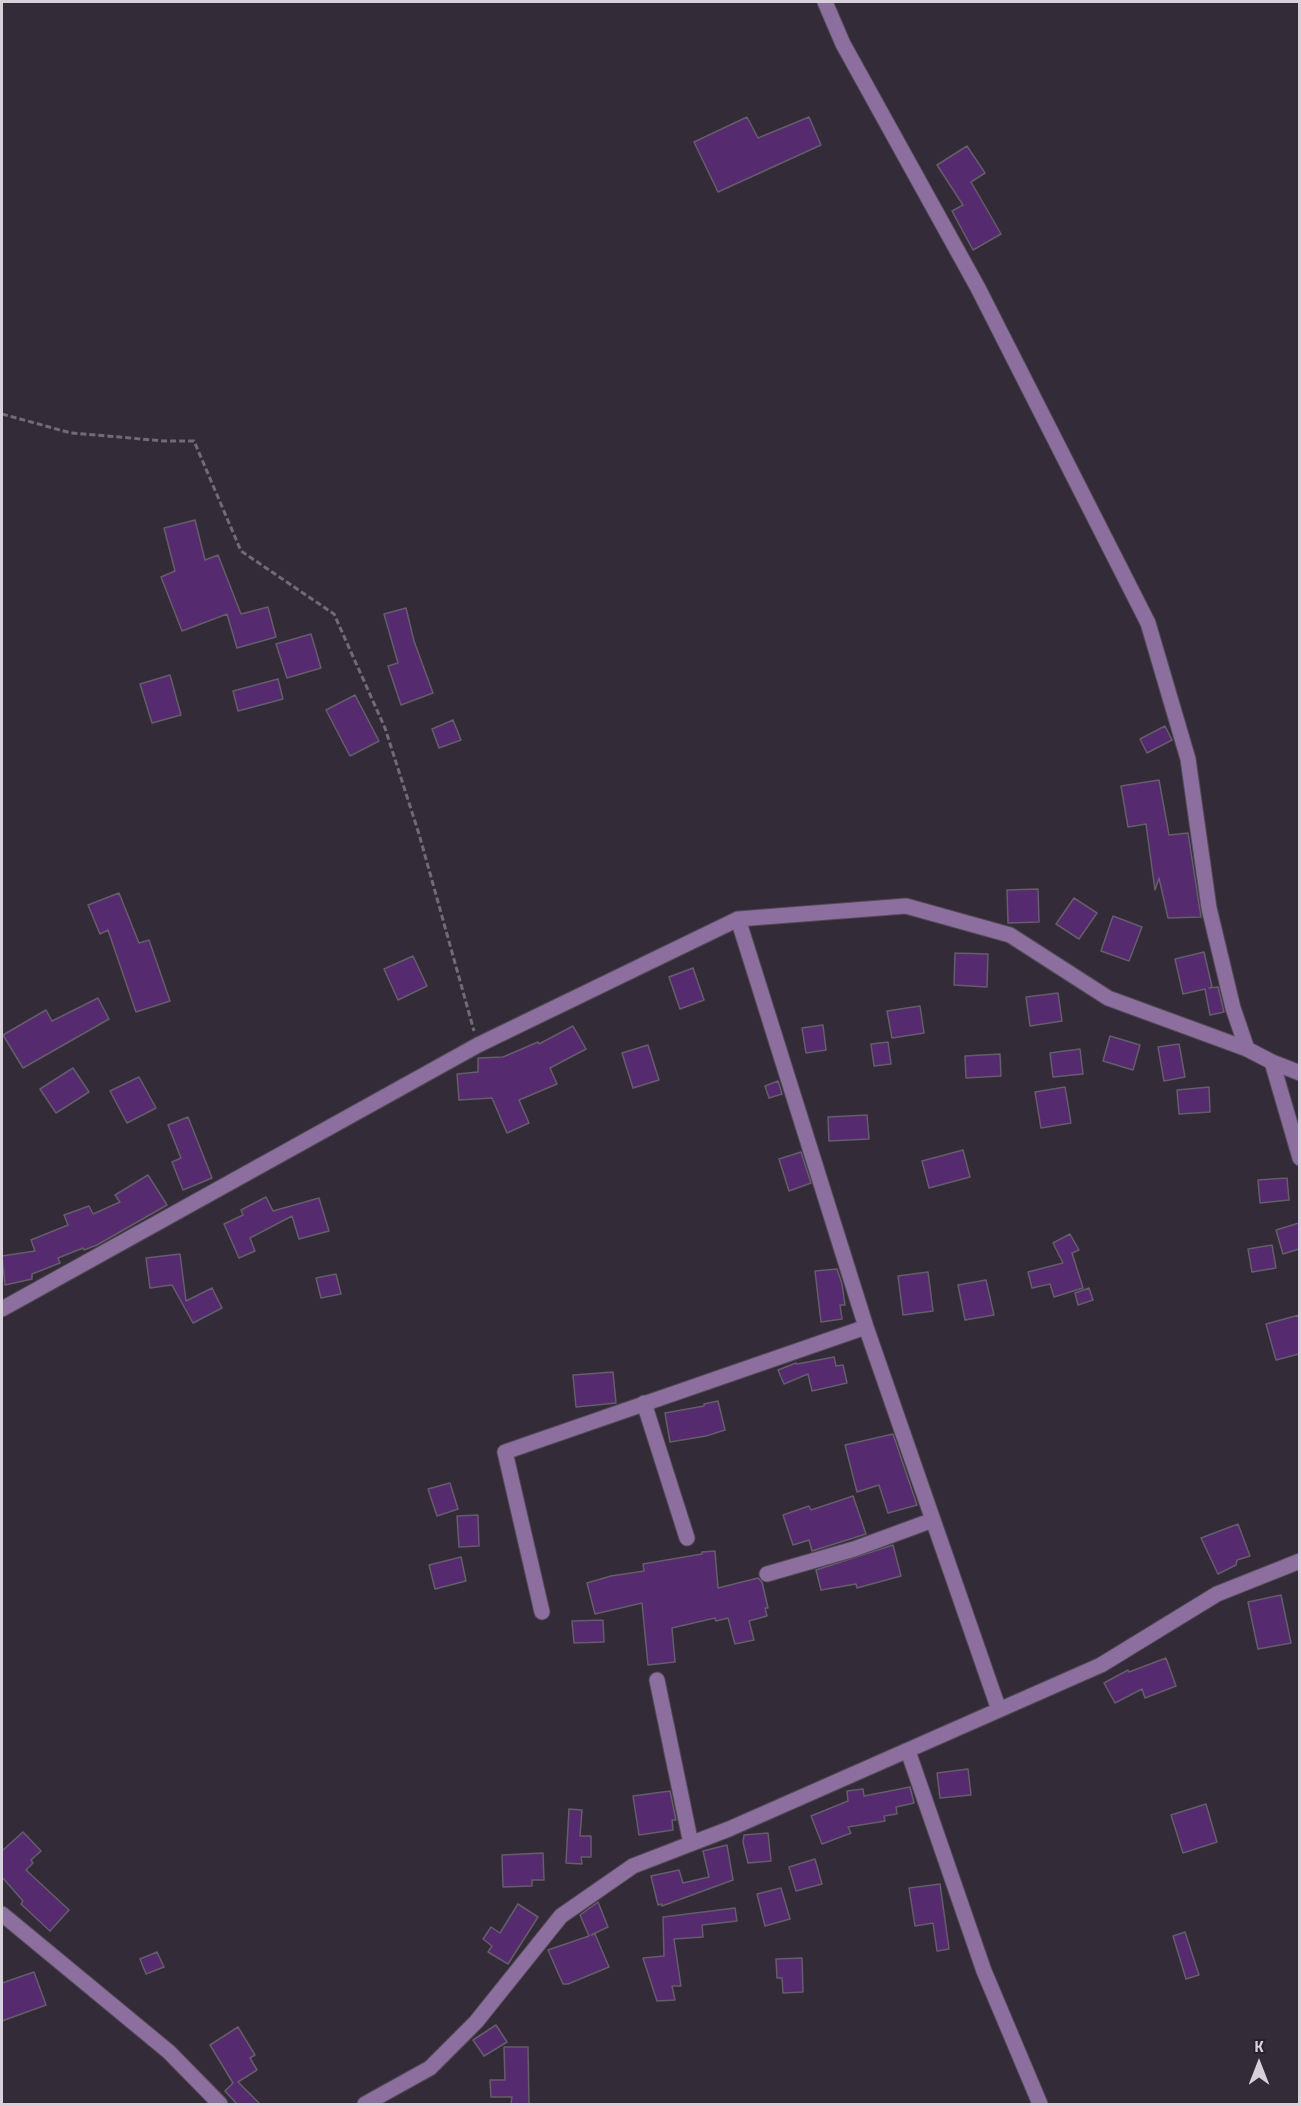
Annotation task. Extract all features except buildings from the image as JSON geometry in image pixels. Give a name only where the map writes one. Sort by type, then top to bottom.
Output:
[{"type":"street","points":[[825,2],[843,44],[978,288],[1148,623],[1188,759],[1209,908],[1233,1008],[1247,1049]]},
{"type":"street","points":[[2,1309],[478,1045],[738,919],[906,906],[1010,935],[1108,998],[1247,1049],[1299,1072]]},
{"type":"street","points":[[738,919],[866,1327],[999,1710]]},
{"type":"street","points":[[1272,1062],[1299,1158]]},
{"type":"street","points":[[542,1612],[505,1452],[866,1327]]},
{"type":"street","points":[[644,1404],[687,1538]]},
{"type":"street","points":[[767,1574],[854,1549],[933,1520]]},
{"type":"street","points":[[365,2104],[430,2068],[476,2022],[561,1916],[633,1866],[729,1829],[1101,1665],[1217,1594],[1299,1561]]},
{"type":"street","points":[[657,1680],[690,1844]]},
{"type":"street","points":[[908,1750],[984,1971],[1040,2104]]},
{"type":"street","points":[[2,1914],[169,2052],[220,2104]]},
{"type":"path","points":[[2,414],[71,433],[165,441],[194,441],[241,551],[334,614],[385,728],[419,834],[478,1045]]}]
